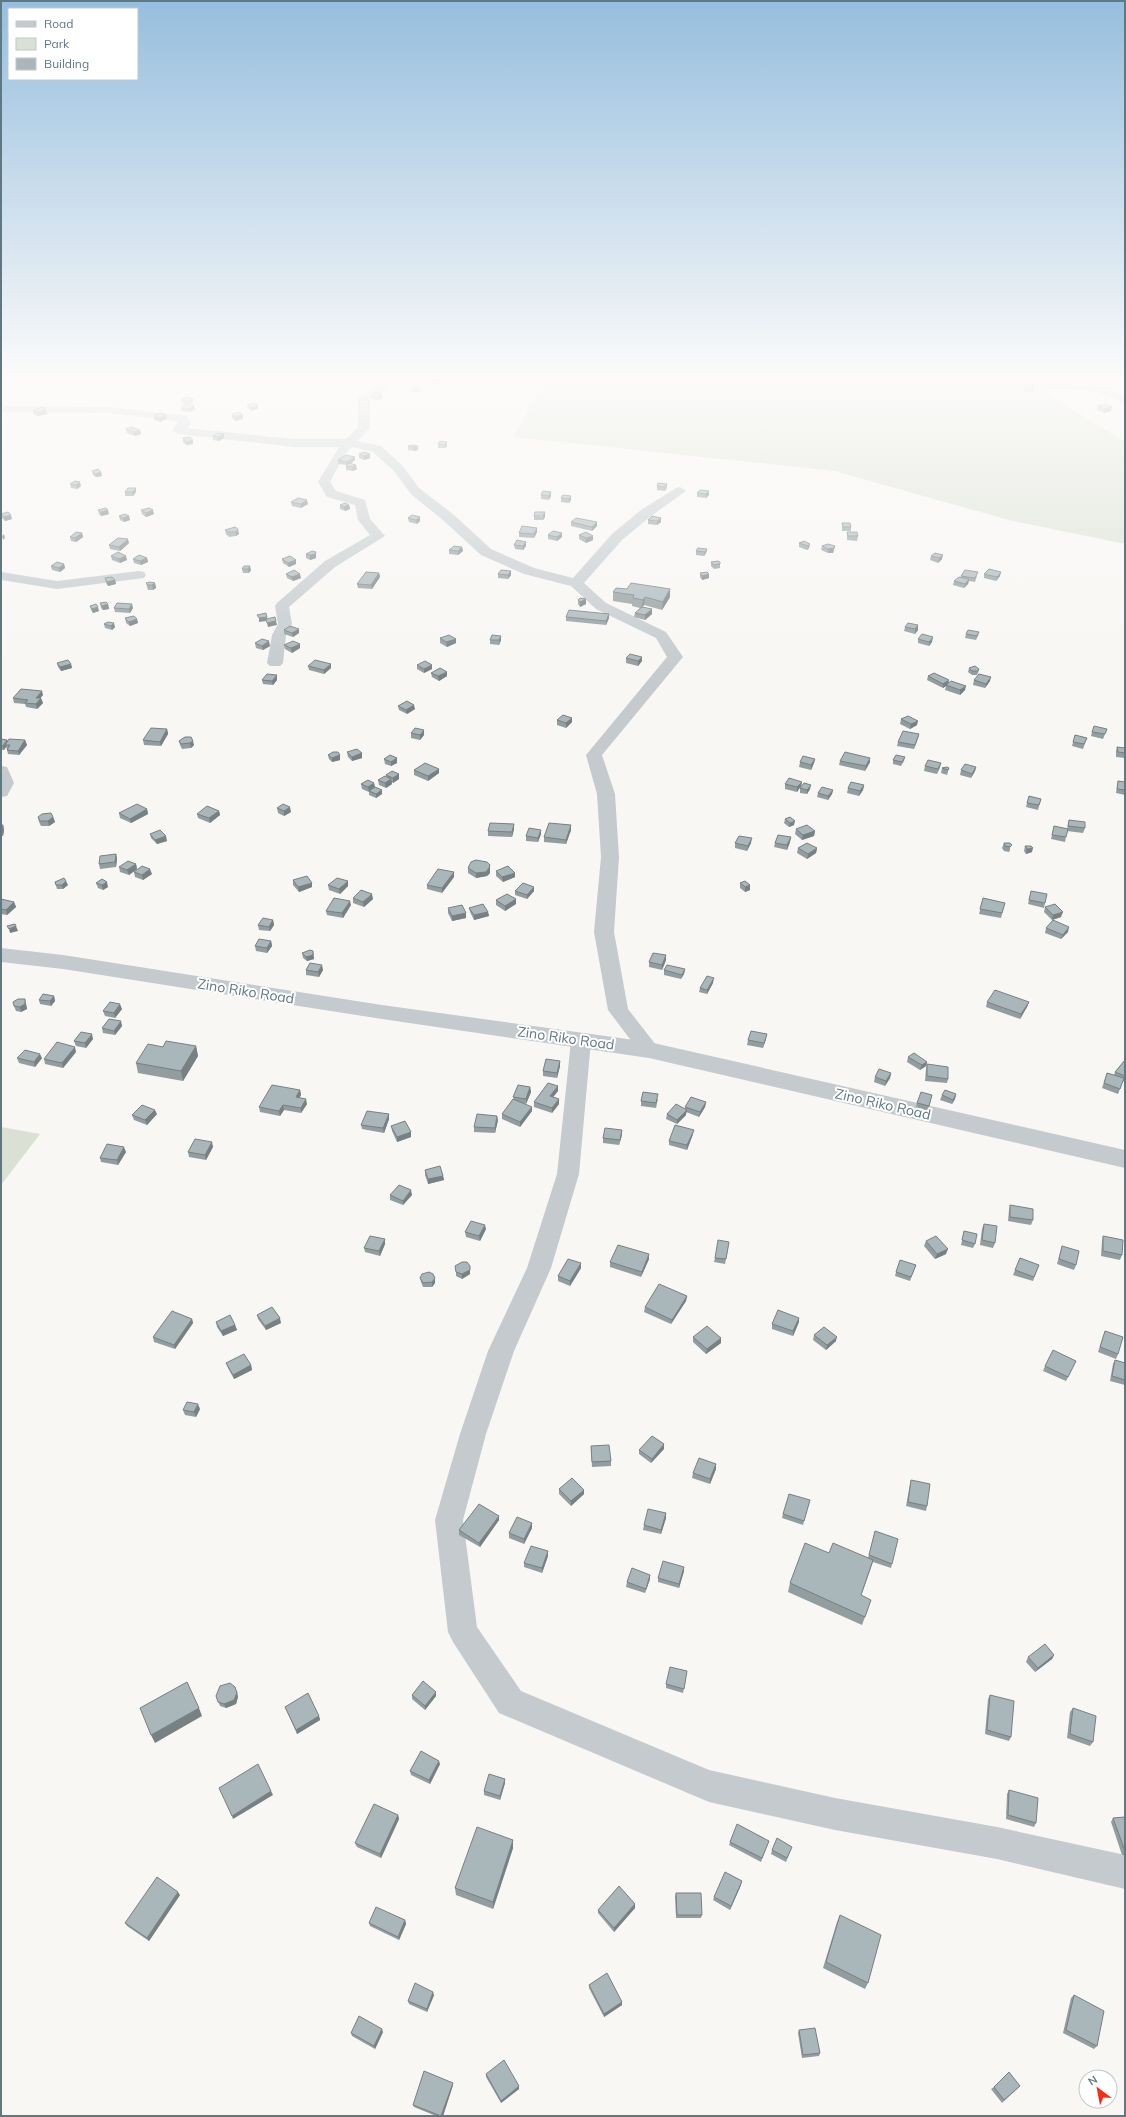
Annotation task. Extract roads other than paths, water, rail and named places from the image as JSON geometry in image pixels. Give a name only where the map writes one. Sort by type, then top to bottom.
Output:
[{"type":"street","points":[[275,663],[279,635],[285,624],[282,606],[330,564],[378,536],[364,520],[361,503],[331,494],[324,482],[325,480]]},
{"type":"street","points":[[407,480],[415,491],[449,518],[486,552],[529,571],[576,583],[601,606],[661,635],[675,658],[594,755],[606,794],[610,857],[604,932],[618,1010],[649,1050]]},
{"type":"street","points":[[576,583],[617,538],[646,513],[680,491]]},
{"type":"street","points":[[1,576],[57,585],[139,575]]},
{"type":"street","points":[[1,771],[6,782],[1,792]]},
{"type":"street","name":"Zino Riko Road","points":[[1,955],[63,962],[649,1050],[1125,1159]]},
{"type":"street","points":[[581,1040],[568,1174],[539,1268],[501,1351],[473,1434],[449,1520],[463,1632],[510,1702],[709,1786],[835,1814],[997,1843],[1125,1872]]}]
